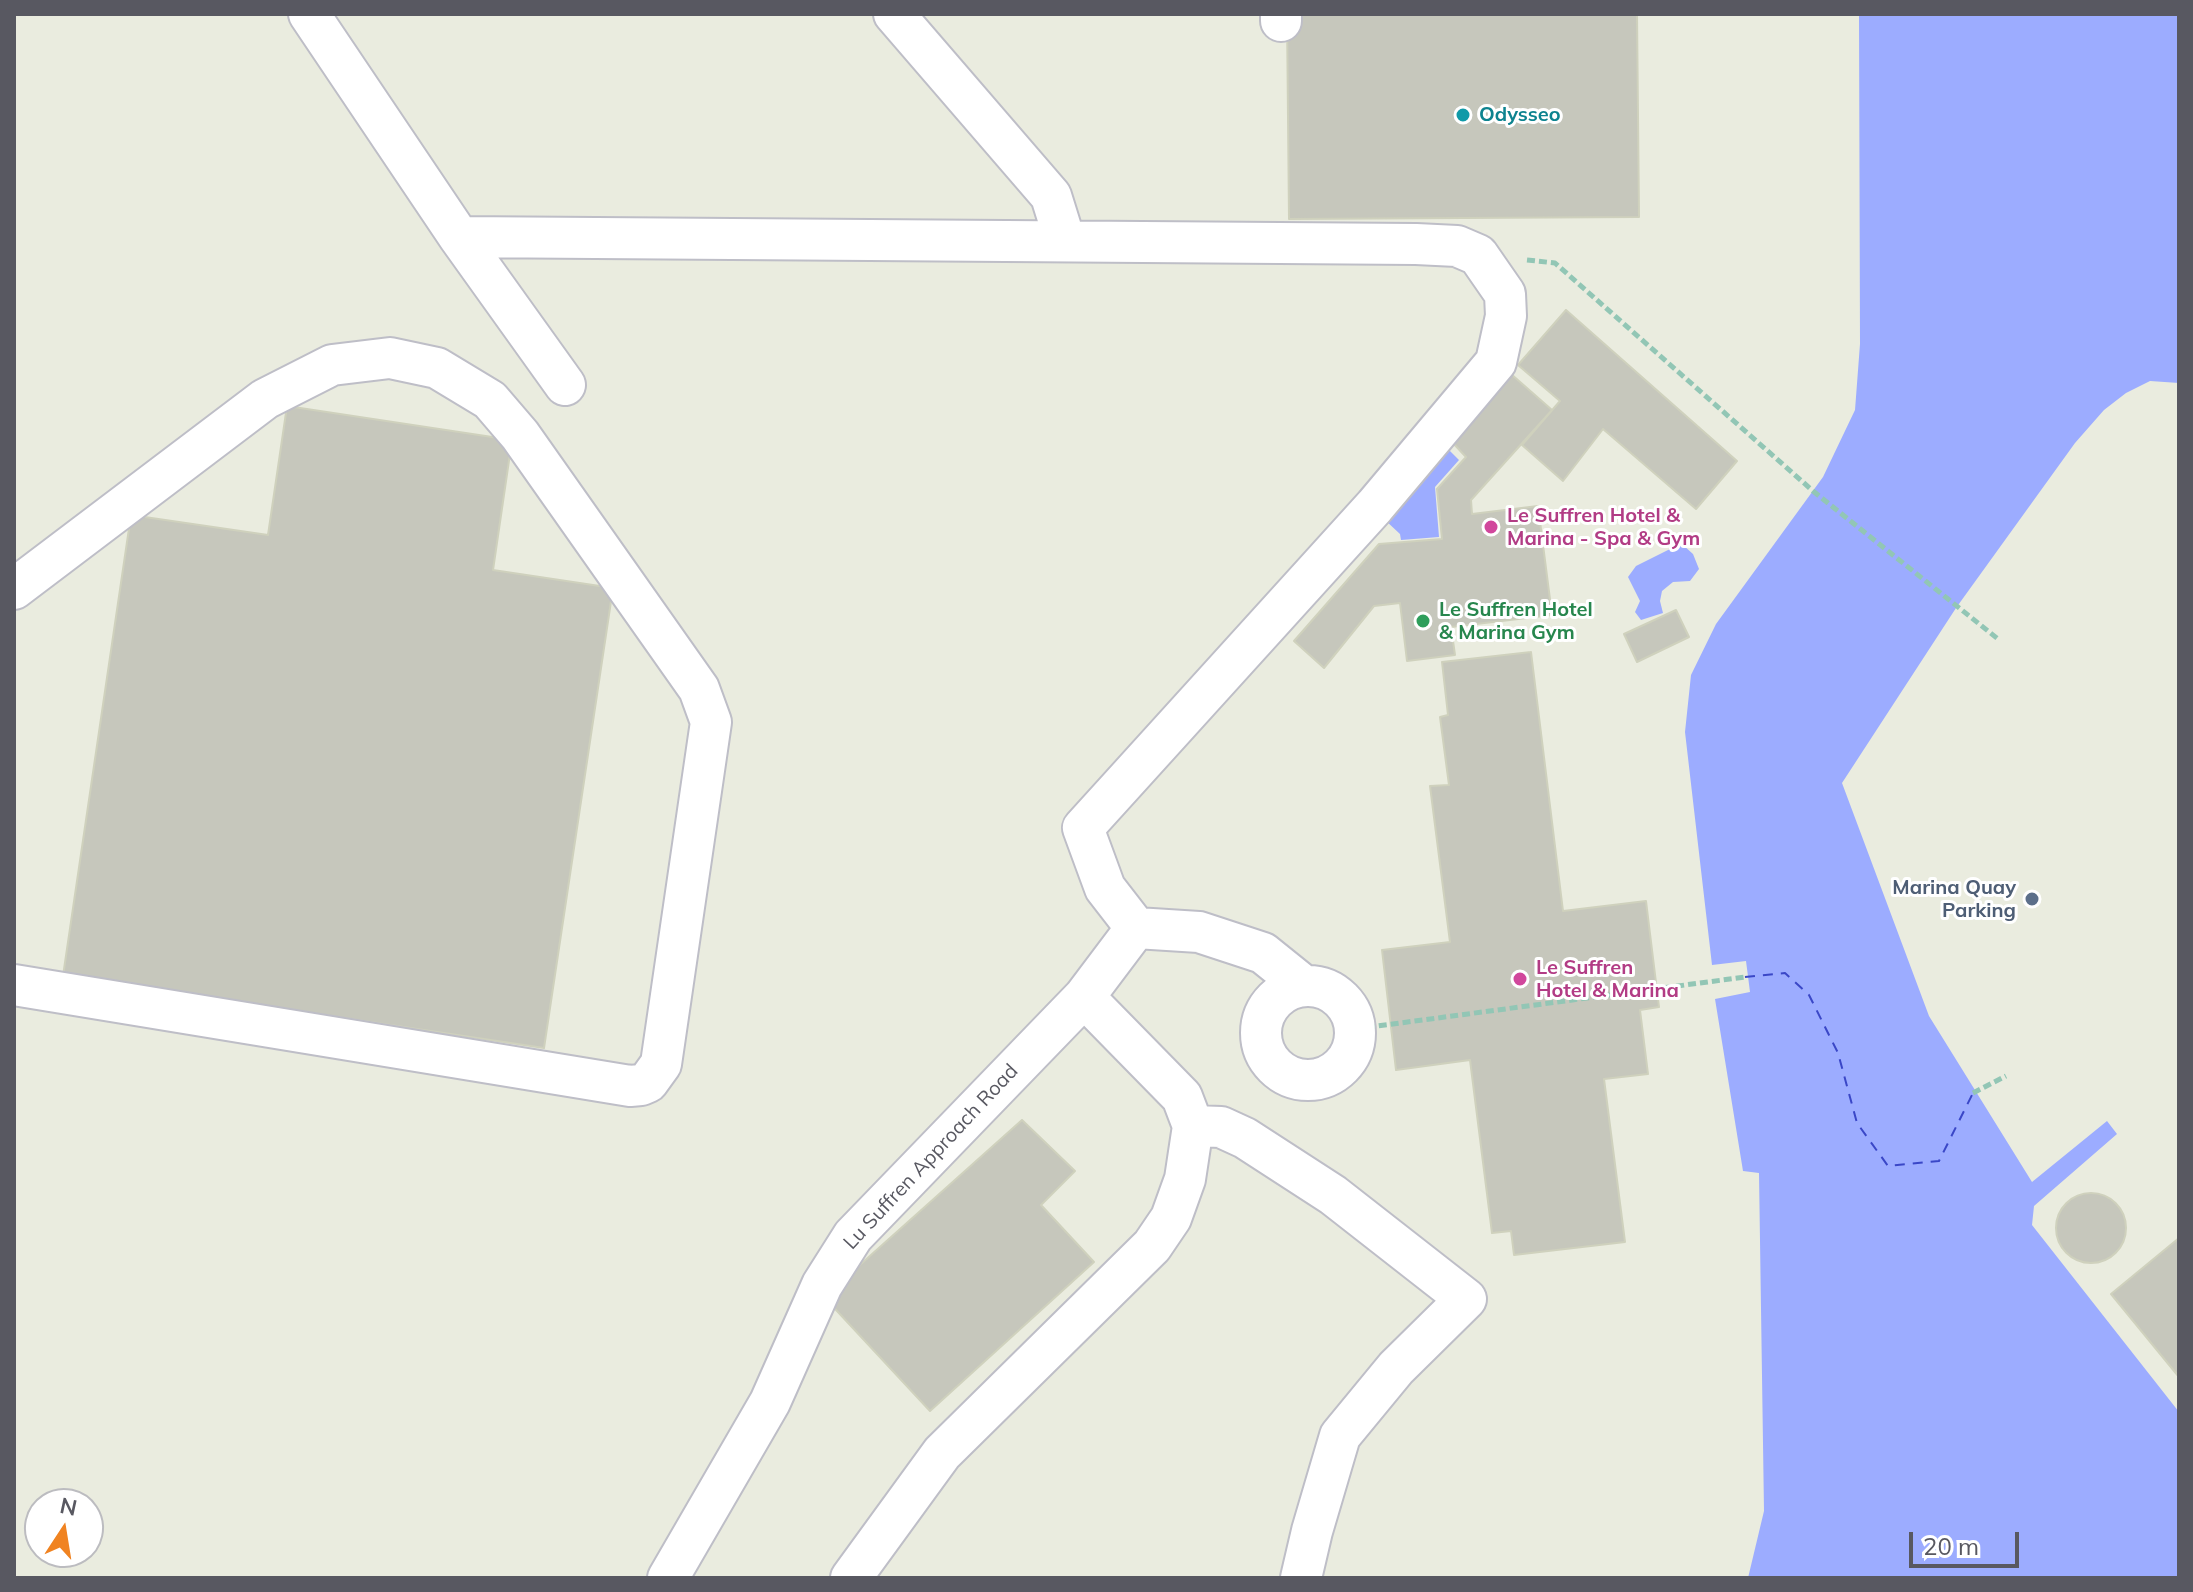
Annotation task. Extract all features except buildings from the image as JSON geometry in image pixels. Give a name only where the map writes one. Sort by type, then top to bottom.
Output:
[{"type":"street","points":[[309,14],[459,237],[565,385]]},
{"type":"street","points":[[894,14],[1051,196],[1065,241]]},
{"type":"street","points":[[459,237],[1416,244],[1457,246],[1478,255],[1505,294],[1506,316],[1496,362],[1375,506],[1083,828],[1105,888],[1136,928],[1199,932],[1263,953],[1304,986]]},
{"type":"street","points":[[14,589],[265,399],[332,365],[390,358],[437,368],[490,400],[520,435],[699,689],[711,722],[661,1064],[648,1082],[641,1085],[630,1086],[14,985]]},
{"type":"street","name":"Lu Suffren Approach Road","points":[[668,1578],[770,1402],[822,1285],[853,1236],[1084,997],[1136,928]]},
{"type":"street","points":[[1304,986],[1319,987],[1344,1002],[1352,1015],[1355,1029],[1351,1052],[1336,1071],[1323,1078],[1307,1080],[1291,1077],[1267,1057],[1261,1027],[1266,1011],[1275,999],[1289,990],[1304,986]]},
{"type":"street","points":[[851,1578],[942,1453],[1152,1246],[1171,1218],[1185,1179],[1193,1126],[1182,1097],[1084,997]]},
{"type":"street","points":[[1193,1126],[1221,1127],[1245,1138],[1333,1195],[1466,1299],[1396,1368],[1340,1436],[1301,1578]]},
{"type":"path","points":[[1478,255],[1555,263],[1813,491],[1998,639]]},
{"type":"path","points":[[1355,1029],[1745,977]]},
{"type":"path","points":[[1973,1093],[2006,1076]]},
{"type":"water","points":[[1859,14],[2179,14],[2179,383],[2150,381],[2126,393],[2104,410],[2075,443],[1956,608],[1842,783],[1929,1016],[2032,1182],[2107,1121],[2117,1134],[2034,1206],[2032,1225],[2179,1412],[2179,1578],[1748,1578],[1764,1511],[1759,1173],[1743,1171],[1715,999],[1750,992],[1746,961],[1712,965],[1685,732],[1691,675],[1716,624],[1823,477],[1855,410],[1860,344]]},
{"type":"water","points":[[1447,448],[1459,460],[1435,487],[1439,537],[1401,540],[1400,534],[1385,520]]},
{"type":"water","points":[[1683,545],[1693,554],[1699,569],[1690,581],[1673,582],[1662,591],[1660,601],[1663,613],[1641,620],[1635,612],[1640,601],[1628,577],[1636,566]]},
{"type":"ferry route","points":[[1745,977],[1785,973],[1809,995],[1838,1053],[1857,1123],[1888,1166],[1939,1161],[1973,1093]]},
{"type":"place","name":"Odysseo","points":[[1463,115]]},
{"type":"place","name":"Le Suffren Hotel & Marina - Spa & Gym","points":[[1491,527]]},
{"type":"place","name":"Le Suffren Hotel & Marina Gym","points":[[1423,621]]},
{"type":"place","name":"Marina Quay Parking","points":[[2032,899]]},
{"type":"place","name":"Le Suffren Hotel & Marina","points":[[1520,979]]}]
